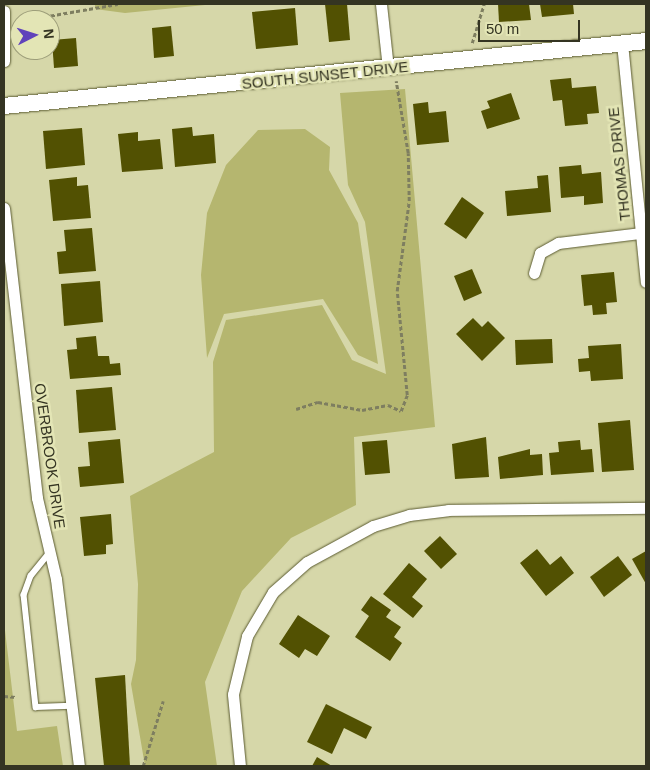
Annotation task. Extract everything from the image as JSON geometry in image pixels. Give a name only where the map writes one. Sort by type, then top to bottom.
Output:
[{"type":"street","points":[[381,4],[392,75]]},
{"type":"street","points":[[4,11],[4,61]]},
{"type":"street","name":"SOUTH SUNSET DRIVE","points":[[4,106],[392,75],[646,41]]},
{"type":"street","name":"THOMAS DRIVE","points":[[622,43],[646,282]]},
{"type":"street","name":"OVERBROOK DRIVE","points":[[4,208],[38,498],[50,554],[79,766]]},
{"type":"street","points":[[534,273],[540,253],[558,243],[641,234]]},
{"type":"street","points":[[240,766],[233,694],[247,636],[273,592],[307,562],[372,526],[409,515],[448,510],[646,508]]},
{"type":"lane","points":[[50,554],[31,576],[24,595],[36,707],[71,706]]},
{"type":"path","points":[[60,14],[118,4]]},
{"type":"path","points":[[469,47],[484,4]]},
{"type":"path","points":[[296,409],[318,402],[362,410],[388,405],[401,410],[407,395],[397,291],[409,201],[408,153],[392,75]]},
{"type":"path","points":[[4,696],[16,697]]},
{"type":"path","points":[[143,766],[163,701]]},
{"type":"green space","points":[[95,4],[215,4],[125,13],[95,9]]},
{"type":"green space","points":[[405,89],[435,427],[354,437],[356,505],[291,538],[242,591],[205,682],[217,766],[145,766],[131,684],[136,660],[138,584],[130,496],[214,452],[213,362],[226,320],[322,305],[352,360],[386,374],[365,222],[348,185],[340,93]]},
{"type":"green space","points":[[305,129],[330,147],[329,170],[358,223],[378,364],[358,355],[323,299],[224,314],[207,358],[201,275],[207,213],[226,165],[258,130]]},
{"type":"green space","points":[[4,622],[17,731],[57,726],[63,766],[4,766]]},
{"type":"building","points":[[325,4],[347,4],[350,40],[329,42]]},
{"type":"building","points":[[498,4],[529,4],[531,20],[499,22]]},
{"type":"building","points":[[540,4],[573,4],[574,14],[542,17]]},
{"type":"building","points":[[295,8],[298,45],[256,49],[252,12]]},
{"type":"building","points":[[171,26],[174,56],[154,58],[152,28]]},
{"type":"building","points":[[76,38],[78,66],[54,68],[53,60],[60,60],[60,39]]},
{"type":"building","points":[[571,78],[572,88],[596,86],[599,113],[587,114],[588,124],[565,126],[562,100],[553,101],[550,80]]},
{"type":"building","points":[[511,93],[520,119],[487,129],[481,111],[490,108],[487,101]]},
{"type":"building","points":[[428,102],[429,113],[446,111],[449,142],[417,145],[413,104]]},
{"type":"building","points":[[192,127],[193,136],[214,134],[216,163],[175,167],[172,129]]},
{"type":"building","points":[[82,128],[85,165],[46,169],[43,131]]},
{"type":"building","points":[[138,132],[138,141],[160,139],[163,169],[122,172],[118,134]]},
{"type":"building","points":[[581,165],[582,174],[601,172],[603,203],[584,205],[584,196],[561,198],[559,167]]},
{"type":"building","points":[[548,175],[551,212],[507,216],[505,191],[538,188],[537,176]]},
{"type":"building","points":[[77,177],[77,186],[88,185],[91,218],[53,221],[49,180]]},
{"type":"building","points":[[462,197],[484,213],[466,239],[444,224]]},
{"type":"building","points":[[92,228],[96,271],[59,274],[57,252],[66,251],[64,230]]},
{"type":"building","points":[[472,269],[482,293],[464,301],[454,276]]},
{"type":"building","points":[[614,272],[617,302],[606,303],[607,314],[593,315],[592,305],[584,306],[581,275]]},
{"type":"building","points":[[100,281],[103,322],[64,326],[61,284]]},
{"type":"building","points":[[473,318],[482,327],[488,321],[505,338],[482,361],[456,334]]},
{"type":"building","points":[[96,336],[98,356],[109,356],[110,364],[120,363],[121,375],[70,379],[67,350],[77,349],[76,338]]},
{"type":"building","points":[[552,339],[553,363],[516,365],[515,340]]},
{"type":"building","points":[[621,344],[623,379],[591,381],[590,371],[579,372],[578,359],[589,358],[588,346]]},
{"type":"building","points":[[112,387],[116,430],[79,433],[76,390]]},
{"type":"building","points":[[630,420],[634,470],[602,472],[598,423]]},
{"type":"building","points":[[486,437],[489,477],[455,479],[452,444]]},
{"type":"building","points":[[120,439],[124,483],[80,487],[78,467],[90,466],[88,442]]},
{"type":"building","points":[[387,440],[390,473],[365,475],[362,442]]},
{"type":"building","points":[[580,440],[581,450],[592,449],[594,472],[551,475],[549,453],[559,452],[558,442]]},
{"type":"building","points":[[530,449],[530,455],[542,454],[543,475],[500,479],[498,457]]},
{"type":"building","points":[[111,514],[113,544],[106,545],[106,554],[84,556],[80,517]]},
{"type":"building","points":[[440,536],[457,554],[441,569],[424,551]]},
{"type":"building","points":[[537,549],[550,565],[561,556],[574,573],[546,596],[520,563]]},
{"type":"building","points":[[646,551],[646,584],[632,559]]},
{"type":"building","points":[[618,556],[632,575],[604,597],[590,577]]},
{"type":"building","points":[[409,563],[427,579],[412,597],[423,606],[413,618],[383,594]]},
{"type":"building","points":[[371,596],[391,610],[386,617],[401,627],[394,637],[402,643],[390,661],[355,637],[369,616],[361,610]]},
{"type":"building","points":[[298,615],[330,636],[317,656],[305,649],[299,658],[279,644]]},
{"type":"building","points":[[125,675],[130,766],[104,766],[95,678]]},
{"type":"building","points":[[326,704],[372,727],[366,739],[344,728],[332,754],[307,742]]},
{"type":"building","points":[[317,757],[332,766],[312,766]]}]
